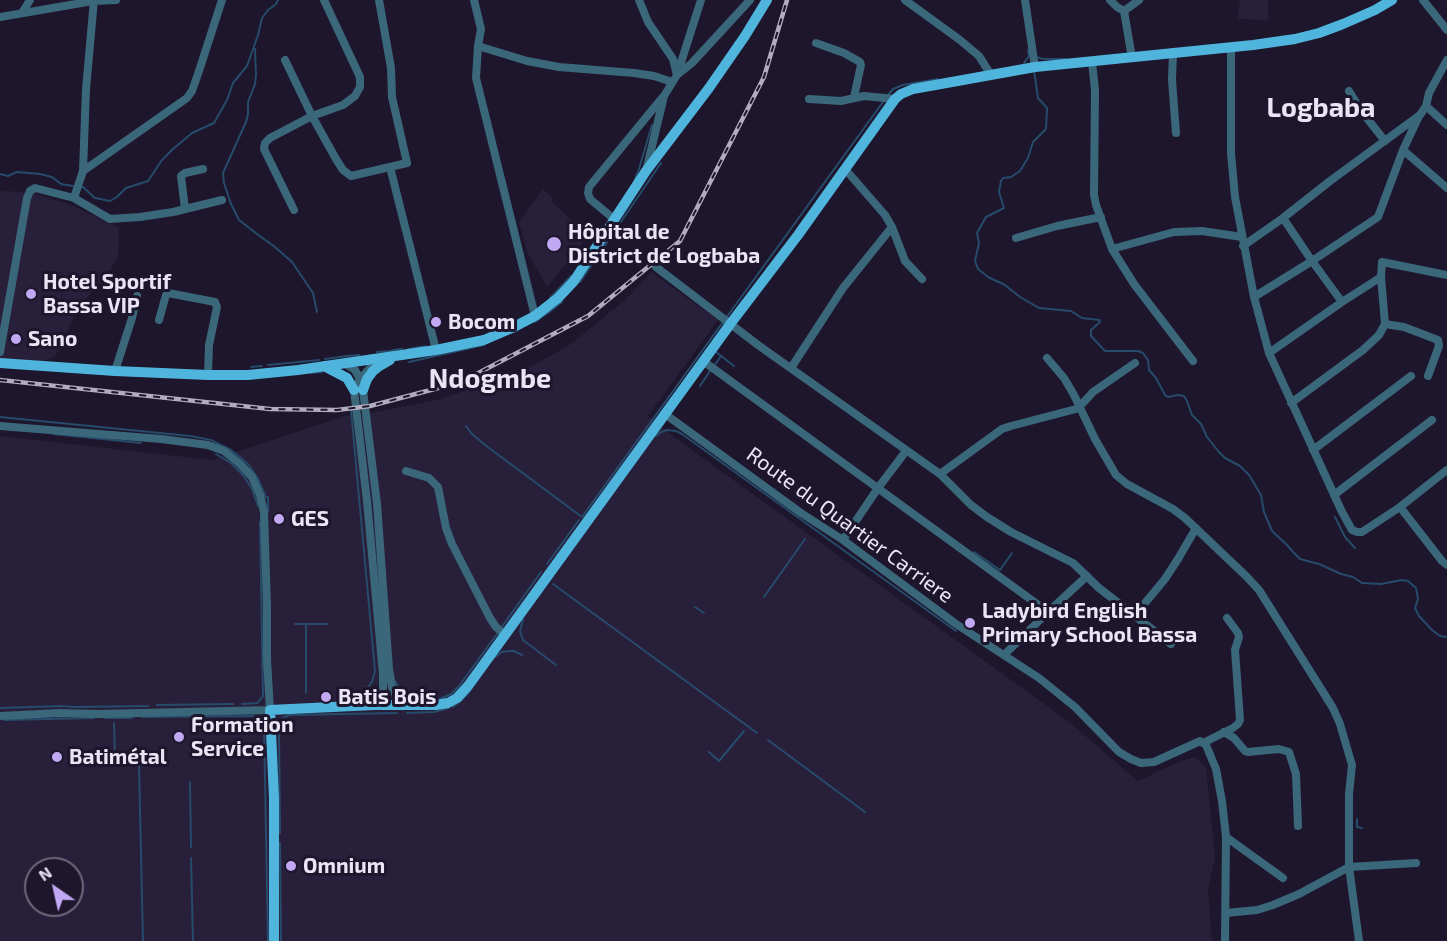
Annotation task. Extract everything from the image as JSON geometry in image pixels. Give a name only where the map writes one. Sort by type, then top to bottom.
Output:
[{"type":"main road","points":[[0,363],[115,371],[248,375],[436,351],[484,340],[535,316],[558,298],[574,281],[646,171],[709,88],[767,0]]},
{"type":"main road","points":[[274,941],[274,798],[270,710],[374,705],[436,705],[458,698],[895,99],[913,89],[1035,67],[1295,39],[1319,33],[1375,10],[1392,0]]},
{"type":"main road","points":[[324,366],[359,386],[383,363],[397,356]]},
{"type":"street","points":[[22,13],[30,0]]},
{"type":"street","points":[[0,17],[94,1],[116,0]]},
{"type":"street","points":[[83,171],[187,98],[200,71],[222,0]]},
{"type":"street","points":[[294,210],[264,149],[265,143],[270,138],[312,116],[343,105],[355,96],[360,87],[360,77],[324,0]]},
{"type":"street","points":[[285,60],[312,116],[343,170],[351,176],[406,163],[392,97],[391,68],[379,0]]},
{"type":"street","points":[[474,0],[481,29],[476,78],[535,316]]},
{"type":"street","points":[[639,0],[648,22],[673,59],[675,78]]},
{"type":"street","points":[[614,219],[590,199],[589,187],[664,96],[675,78],[701,0]]},
{"type":"street","points":[[478,46],[527,61],[559,67],[675,78],[692,63],[750,0]]},
{"type":"street","points":[[1025,0],[1035,67]]},
{"type":"street","points":[[1110,0],[1124,11]]},
{"type":"street","points":[[1124,11],[1139,0]]},
{"type":"street","points":[[1423,0],[1447,30]]},
{"type":"street","points":[[74,198],[83,171],[86,89],[94,1]]},
{"type":"street","points":[[909,1],[979,56],[991,75]]},
{"type":"street","points":[[1124,11],[1132,58]]},
{"type":"street","points":[[816,43],[844,53],[861,64],[854,97]]},
{"type":"street","points":[[1231,46],[1231,153],[1235,197],[1254,297],[1269,353],[1352,530],[1362,532],[1400,507],[1447,470]]},
{"type":"street","points":[[1173,53],[1172,80],[1176,133]]},
{"type":"street","points":[[1254,297],[1378,217],[1403,150],[1447,60]]},
{"type":"street","points":[[1092,62],[1095,90],[1094,195],[1101,218],[1112,249],[1134,284],[1193,362]]},
{"type":"street","points":[[1349,91],[1385,141]]},
{"type":"street","points":[[646,171],[664,96]]},
{"type":"street","points":[[809,99],[831,101],[854,97],[895,99]]},
{"type":"street","points":[[1426,106],[1447,125]]},
{"type":"street","points":[[1112,249],[1174,232],[1202,231],[1242,241],[1283,218],[1420,115]]},
{"type":"street","points":[[1403,150],[1447,188]]},
{"type":"street","points":[[390,167],[436,351]]},
{"type":"street","points":[[844,169],[885,215],[905,261],[922,279]]},
{"type":"street","points":[[185,210],[181,176],[185,173],[203,170]]},
{"type":"street","points":[[0,352],[25,209],[30,191],[34,188],[74,198],[110,219],[185,210],[222,200]]},
{"type":"street","points":[[1016,238],[1057,226],[1101,218]]},
{"type":"street","points":[[1283,218],[1342,302]]},
{"type":"street","points":[[791,368],[843,288],[892,227]]},
{"type":"street","points":[[1291,403],[1363,350],[1379,335],[1385,324],[1381,277],[1384,262],[1447,275]]},
{"type":"street","points":[[656,267],[791,368],[940,474],[971,505],[987,517],[1011,532],[1073,563],[1099,588],[1171,644]]},
{"type":"street","points":[[1269,353],[1381,277]]},
{"type":"street","points":[[159,320],[168,293],[215,303],[218,308],[209,345],[208,375]]},
{"type":"street","points":[[115,371],[138,296]]},
{"type":"street","points":[[1385,324],[1404,327],[1438,339],[1439,346],[1428,376]]},
{"type":"street","points":[[1047,358],[1064,378],[1116,475],[1127,484],[1173,509],[1246,576],[1259,590],[1333,708],[1352,765],[1349,794],[1349,867],[1359,941]]},
{"type":"street","points":[[374,705],[383,688],[359,386],[380,359]]},
{"type":"street","points":[[703,361],[1048,612]]},
{"type":"street","points":[[345,363],[353,368],[359,386],[377,504],[389,669],[392,687],[403,706]]},
{"type":"street","points":[[940,474],[1002,429],[1079,407],[1093,392],[1135,363]]},
{"type":"street","points":[[1313,450],[1411,376]]},
{"type":"street","name":"Route du Quartier Carriere","points":[[665,414],[801,513],[843,540],[956,624],[1039,678],[1075,707],[1119,752],[1131,759],[1141,763],[1154,762],[1198,742],[1203,743],[1224,732]]},
{"type":"street","points":[[1334,495],[1432,420]]},
{"type":"street","points":[[0,426],[208,445],[224,451],[240,464],[252,477],[264,512],[270,710],[0,716]]},
{"type":"street","points":[[843,540],[906,451]]},
{"type":"street","points":[[406,471],[429,478],[438,487],[446,528],[452,544],[490,618],[505,635]]},
{"type":"street","points":[[1400,507],[1447,565]]},
{"type":"street","points":[[1135,615],[1165,579],[1196,528]]},
{"type":"street","points":[[1004,655],[1087,576]]},
{"type":"street","points":[[1227,618],[1239,637],[1235,650],[1239,720],[1238,724],[1224,732],[1234,738],[1248,753],[1279,749],[1289,752],[1296,774],[1299,826]]},
{"type":"street","points":[[1203,743],[1216,769],[1222,801],[1226,837],[1225,941]]},
{"type":"street","points":[[1226,837],[1283,878]]},
{"type":"street","points":[[1226,913],[1273,905],[1349,867],[1416,863]]},
{"type":"shaded area","points":[[1240,0],[1268,0],[1268,20],[1237,19]]},
{"type":"shaded area","name":"Hôpital de District de Logbaba","points":[[543,189],[553,198],[551,201],[589,236],[547,287],[527,252],[519,222]]},
{"type":"shaded area","points":[[0,191],[28,192],[71,205],[119,228],[118,257],[105,279],[78,306],[61,349],[52,358],[39,362],[0,360]]},
{"type":"shaded area","points":[[651,272],[718,320],[648,416],[1068,721],[1138,781],[1180,761],[1195,757],[1206,768],[1215,856],[1208,890],[1212,941],[0,941],[0,436],[212,460],[345,416],[437,400],[523,371],[571,344],[625,300]]},
{"type":"waterway","points":[[80,187],[95,198],[110,201],[126,188],[148,181],[162,160],[173,149],[192,133],[214,123],[227,100],[233,83],[247,66],[262,18],[278,0]]},
{"type":"waterway","points":[[255,49],[255,84],[248,102],[246,122],[223,173],[224,183],[239,220],[292,262],[313,293],[317,312]]},
{"type":"waterway","points":[[1024,63],[1029,56],[1028,50]]},
{"type":"waterway","points":[[1036,57],[1066,59]]},
{"type":"waterway","points":[[1034,71],[1038,98],[1047,108],[1046,129],[1033,142],[1028,158],[1020,171],[1001,181],[999,192],[1004,208],[986,217],[977,233],[979,243],[975,261],[978,269],[1039,308],[1071,311],[1082,318],[1099,320],[1100,322],[1091,330],[1091,336],[1105,351],[1143,353],[1148,360],[1149,370],[1165,395],[1168,397],[1184,396],[1192,415],[1201,424],[1207,437],[1219,452],[1249,475],[1261,495],[1264,512],[1272,531],[1300,559],[1353,577],[1362,583],[1381,584],[1408,581],[1416,588],[1418,599],[1415,608],[1419,616],[1432,630],[1440,636],[1447,637]]},
{"type":"waterway","points":[[888,95],[893,89],[903,85],[938,79]]},
{"type":"waterway","points":[[726,318],[883,102]]},
{"type":"waterway","points":[[635,179],[652,125]]},
{"type":"waterway","points":[[580,282],[661,163]]},
{"type":"waterway","points":[[0,174],[8,176],[17,172],[40,174],[52,177],[61,184],[73,186]]},
{"type":"waterway","points":[[550,298],[571,276]]},
{"type":"waterway","points":[[535,322],[562,302]]},
{"type":"waterway","points":[[466,426],[485,445],[582,517],[723,322]]},
{"type":"waterway","points":[[409,362],[484,345]]},
{"type":"waterway","points":[[408,349],[426,346]]},
{"type":"waterway","points":[[393,350],[402,349]]},
{"type":"waterway","points":[[377,352],[392,351]]},
{"type":"waterway","points":[[716,352],[734,366]]},
{"type":"waterway","points":[[347,356],[359,355]]},
{"type":"waterway","points":[[325,359],[347,356]]},
{"type":"waterway","points":[[714,366],[721,356]]},
{"type":"waterway","points":[[268,365],[319,360]]},
{"type":"waterway","points":[[251,367],[262,366]]},
{"type":"waterway","points":[[700,386],[710,371]]},
{"type":"waterway","points":[[310,373],[322,372]]},
{"type":"waterway","points":[[344,701],[354,699],[364,692],[372,682],[375,671],[351,410]]},
{"type":"waterway","points":[[0,417],[211,440],[231,450],[248,464],[268,497],[268,512]]},
{"type":"waterway","points":[[656,436],[667,430],[682,434],[956,631]]},
{"type":"waterway","points":[[54,434],[141,443]]},
{"type":"waterway","points":[[216,454],[231,463],[243,475],[252,489],[258,506]]},
{"type":"waterway","points":[[1335,517],[1345,537],[1355,548]]},
{"type":"waterway","points":[[547,564],[579,520]]},
{"type":"waterway","points":[[242,704],[257,703],[263,696],[260,522]]},
{"type":"waterway","points":[[764,597],[805,539]]},
{"type":"waterway","points":[[974,552],[1000,570],[1012,553]]},
{"type":"waterway","points":[[501,628],[541,572]]},
{"type":"waterway","points":[[553,584],[757,733]]},
{"type":"waterway","points":[[695,607],[704,613]]},
{"type":"waterway","points":[[523,619],[520,631],[523,640],[556,665]]},
{"type":"waterway","points":[[295,624],[327,624]]},
{"type":"waterway","points":[[306,624],[306,692]]},
{"type":"waterway","points":[[440,699],[451,694],[459,686],[497,634]]},
{"type":"waterway","points":[[495,657],[508,651],[522,655]]},
{"type":"waterway","points":[[395,681],[407,694],[424,700]]},
{"type":"waterway","points":[[453,707],[470,691]]},
{"type":"waterway","points":[[157,705],[233,704]]},
{"type":"waterway","points":[[1,708],[148,706]]},
{"type":"waterway","points":[[407,713],[434,712],[449,708]]},
{"type":"waterway","points":[[280,833],[279,725],[281,719],[289,715],[397,713]]},
{"type":"waterway","points":[[142,717],[254,716],[263,721],[268,941]]},
{"type":"waterway","points":[[4,720],[94,718]]},
{"type":"waterway","points":[[105,718],[132,718]]},
{"type":"waterway","points":[[114,723],[115,758],[134,757],[139,765],[143,941]]},
{"type":"waterway","points":[[709,752],[719,761],[744,731]]},
{"type":"waterway","points":[[768,740],[865,812]]},
{"type":"waterway","points":[[190,782],[191,847]]},
{"type":"waterway","points":[[1357,819],[1357,827],[1362,828]]},
{"type":"waterway","points":[[280,843],[281,941]]},
{"type":"waterway","points":[[191,858],[193,941]]},
{"type":"railway","points":[[0,380],[270,409],[337,410],[370,406],[461,382],[588,316],[680,241],[764,77],[787,0]]},
{"type":"place","name":"Hôpital de District de Logbaba","points":[[554,244]]},
{"type":"place","name":"Hotel Sportif Bassa VIP","points":[[31,294]]},
{"type":"place","name":"Bocom","points":[[436,322]]},
{"type":"place","name":"Sano","points":[[16,339]]},
{"type":"place","name":"GES","points":[[279,519]]},
{"type":"place","name":"Ladybird English Primary School Bassa","points":[[970,623]]},
{"type":"place","name":"Batis Bois","points":[[326,697]]},
{"type":"place","name":"Formation Service","points":[[179,737]]},
{"type":"place","name":"Batimétal","points":[[57,757]]},
{"type":"place","name":"Omnium","points":[[291,866]]},
{"type":"district","name":"Logbaba","points":[[1321,108]]},
{"type":"district","name":"Ndogmbe","points":[[490,379]]}]
